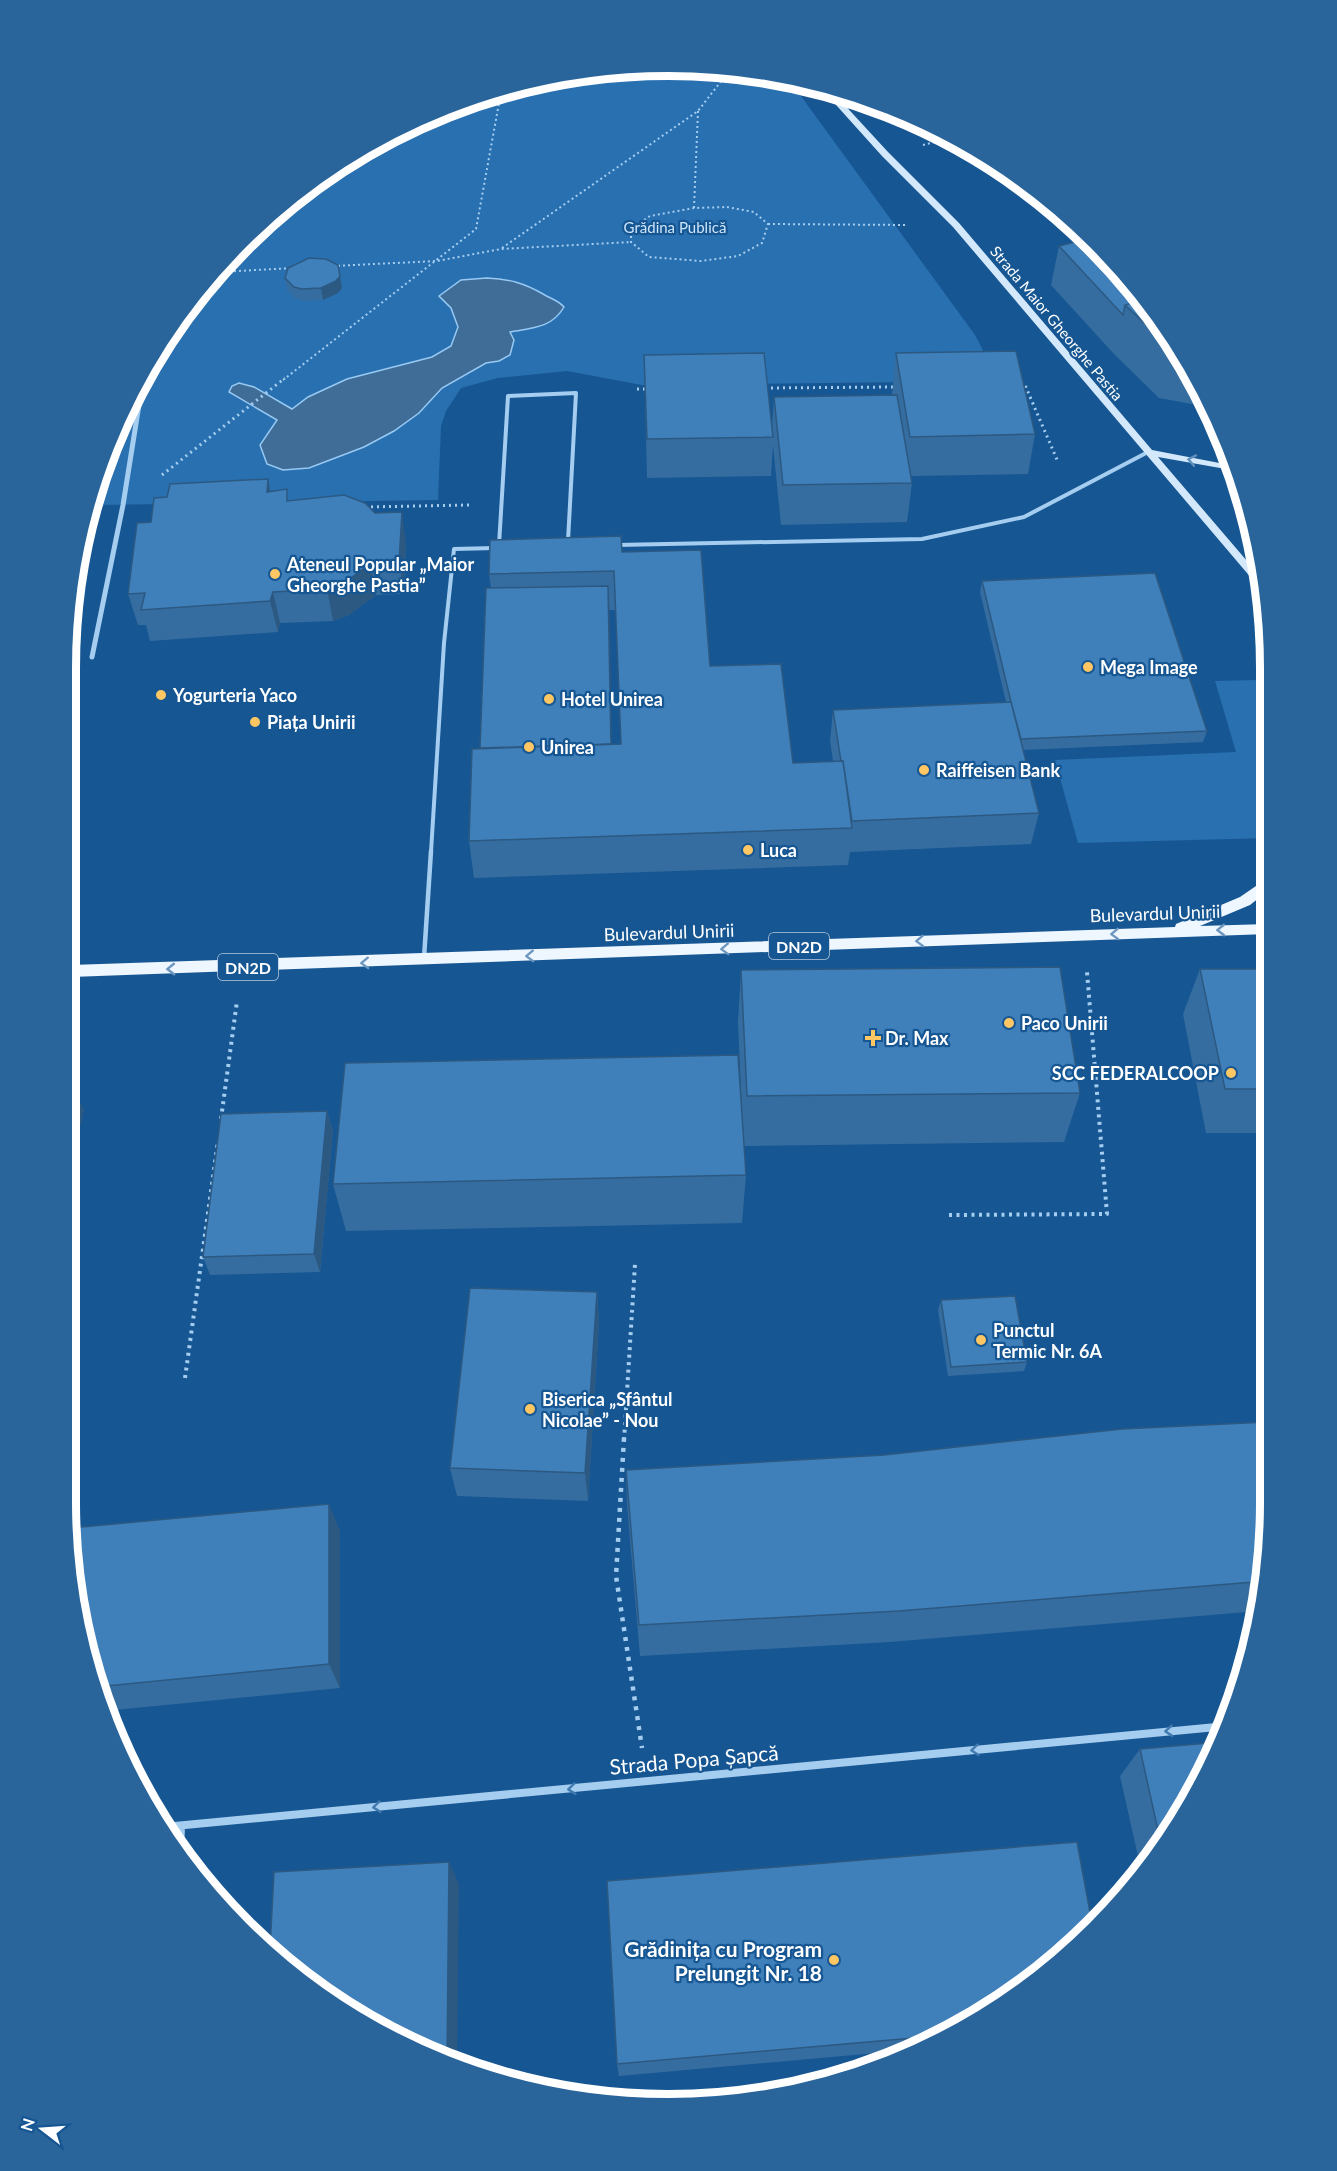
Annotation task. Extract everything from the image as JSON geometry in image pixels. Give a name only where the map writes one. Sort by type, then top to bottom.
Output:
[{"type":"main road","name":"Strada Maior Gheorghe Pastia","points":[[837,101],[885,154],[956,225],[1252,574]]},
{"type":"main road","points":[[1148,452],[1225,467]]},
{"type":"main road","points":[[1173,932],[1245,901],[1260,889]]},
{"type":"main road","name":"Bulevardul Unirii","points":[[76,971],[242,967],[1260,929]]},
{"type":"street","points":[[92,657],[123,504],[139,405]]},
{"type":"street","name":"Strada Popa Șapcă","points":[[173,1826],[1216,1727]]},
{"type":"street","points":[[181,1826],[181,1837]]},
{"type":"lane","points":[[424,960],[444,642],[454,549],[499,548],[508,396],[576,393],[568,546]]},
{"type":"lane","points":[[615,545],[922,539],[1024,518],[1148,452]]},
{"type":"path","points":[[501,249],[699,111],[723,80]]},
{"type":"path","points":[[123,504],[476,229],[499,102]]},
{"type":"path","points":[[693,208],[699,111]]},
{"type":"path","points":[[631,243],[631,229],[650,216],[693,208],[727,207],[754,212],[768,224],[956,225]]},
{"type":"path","points":[[322,267],[437,261],[501,249],[631,243],[649,257],[672,260],[710,260],[738,256],[762,243],[768,224]]},
{"type":"path","points":[[229,271],[299,268]]},
{"type":"path","points":[[1013,386],[1025,385],[1071,493]]},
{"type":"path","points":[[755,388],[896,387]]},
{"type":"path","points":[[637,389],[649,389]]},
{"type":"path","points":[[359,507],[502,505]]},
{"type":"path","points":[[949,1215],[1107,1214],[1084,935]]},
{"type":"path","points":[[221,1119],[242,967]]},
{"type":"path","points":[[185,1378],[219,1131]]},
{"type":"path","points":[[635,1264],[616,1576],[647,1781]]},
{"type":"green space","name":"Grădina Publică","points":[[668,76],[746,82],[797,91],[975,335],[999,381],[642,385],[567,371],[498,378],[461,388],[446,411],[441,426],[438,500],[100,505],[108,478],[138,407],[176,340],[223,278],[278,223],[340,176],[407,138],[478,108],[553,88],[591,82]]},
{"type":"green space","points":[[1256,680],[1260,694],[1260,838],[1078,843],[1055,760],[1236,752],[1215,681]]},
{"type":"shaded area","points":[[487,278],[523,284],[557,301],[564,307],[554,319],[541,326],[510,332],[514,340],[510,355],[499,361],[486,363],[442,388],[419,413],[394,431],[364,447],[309,468],[283,470],[267,464],[260,445],[277,420],[229,392],[232,386],[239,383],[254,387],[292,409],[308,397],[347,379],[432,357],[451,346],[458,327],[451,308],[439,296],[461,280]]},
{"type":"building","points":[[1078,241],[1114,278],[1134,302],[1125,305],[1123,315],[1059,246]]},
{"type":"building","points":[[309,258],[326,259],[338,265],[340,276],[336,281],[321,288],[294,287],[285,278],[288,268]]},
{"type":"building","points":[[1134,302],[1157,334],[1125,305]]},
{"type":"building","points":[[1016,351],[1035,434],[910,437],[896,353]]},
{"type":"building","points":[[764,353],[773,437],[647,439],[644,355]]},
{"type":"building","points":[[897,395],[912,483],[783,485],[774,397]]},
{"type":"building","name":"Ateneul Popular „Maior Gheorghe Pastia”","points":[[268,479],[267,492],[287,489],[287,501],[344,495],[365,503],[375,513],[402,512],[399,562],[371,563],[343,584],[327,589],[273,592],[270,601],[141,610],[145,593],[128,594],[137,523],[151,522],[154,498],[167,497],[170,484]]},
{"type":"building","points":[[621,536],[622,552],[701,550],[710,666],[781,664],[793,763],[843,761],[852,828],[469,841],[472,749],[621,744],[614,571],[489,574],[490,540]]},
{"type":"building","name":"Mega Image","points":[[1155,573],[1207,731],[1021,739],[982,581]]},
{"type":"building","name":"Hotel Unirea","points":[[608,586],[611,744],[480,748],[486,588]]},
{"type":"building","name":"Raiffeisen Bank","points":[[1011,702],[1039,813],[852,821],[833,710]]},
{"type":"building","points":[[1060,967],[1080,1093],[747,1096],[741,970]]},
{"type":"building","points":[[1200,969],[1260,969],[1260,1089],[1225,1089]]},
{"type":"building","points":[[738,1055],[746,1175],[333,1184],[345,1063]]},
{"type":"building","points":[[327,1111],[314,1254],[203,1257],[221,1114]]},
{"type":"building","name":"Biserica „Sfântul Nicolae” - Nou","points":[[470,1288],[597,1292],[585,1473],[450,1468]]},
{"type":"building","name":"Punctul Termic Nr. 6A","points":[[1015,1296],[1027,1362],[951,1367],[941,1300]]},
{"type":"building","points":[[1260,1422],[1259,1541],[1255,1582],[899,1611],[639,1625],[626,1470],[884,1455],[1122,1429]]},
{"type":"building","points":[[329,1504],[329,1664],[106,1686],[88,1618],[77,1527]]},
{"type":"building","points":[[1209,1743],[1181,1798],[1159,1834],[1140,1749]]},
{"type":"building","name":"Grădinița cu Program Prelungit Nr. 18","points":[[1077,1842],[1091,1917],[1059,1948],[997,1995],[920,2037],[617,2064],[607,1881]]},
{"type":"building","points":[[449,1862],[447,2051],[372,2015],[308,1972],[270,1941],[274,1872]]},
{"type":"place","name":"Ateneul Popular „Maior Gheorghe Pastia”","points":[[275,574]]},
{"type":"place","name":"Mega Image","points":[[1088,667]]},
{"type":"place","name":"Yogurteria Yaco","points":[[161,695]]},
{"type":"place","name":"Hotel Unirea","points":[[549,699]]},
{"type":"place","name":"Piața Unirii","points":[[255,722]]},
{"type":"place","name":"Unirea","points":[[529,747]]},
{"type":"place","name":"Raiffeisen Bank","points":[[924,770]]},
{"type":"place","name":"Luca","points":[[748,850]]},
{"type":"place","name":"Paco Unirii","points":[[1009,1023]]},
{"type":"place","name":"Dr. Max","points":[[873,1038]]},
{"type":"place","name":"SCC FEDERALCOOP","points":[[1231,1073]]},
{"type":"place","name":"Punctul Termic Nr. 6A","points":[[981,1340]]},
{"type":"place","name":"Biserica „Sfântul Nicolae” - Nou","points":[[530,1409]]},
{"type":"place","name":"Grădinița cu Program Prelungit Nr. 18","points":[[834,1960]]}]
